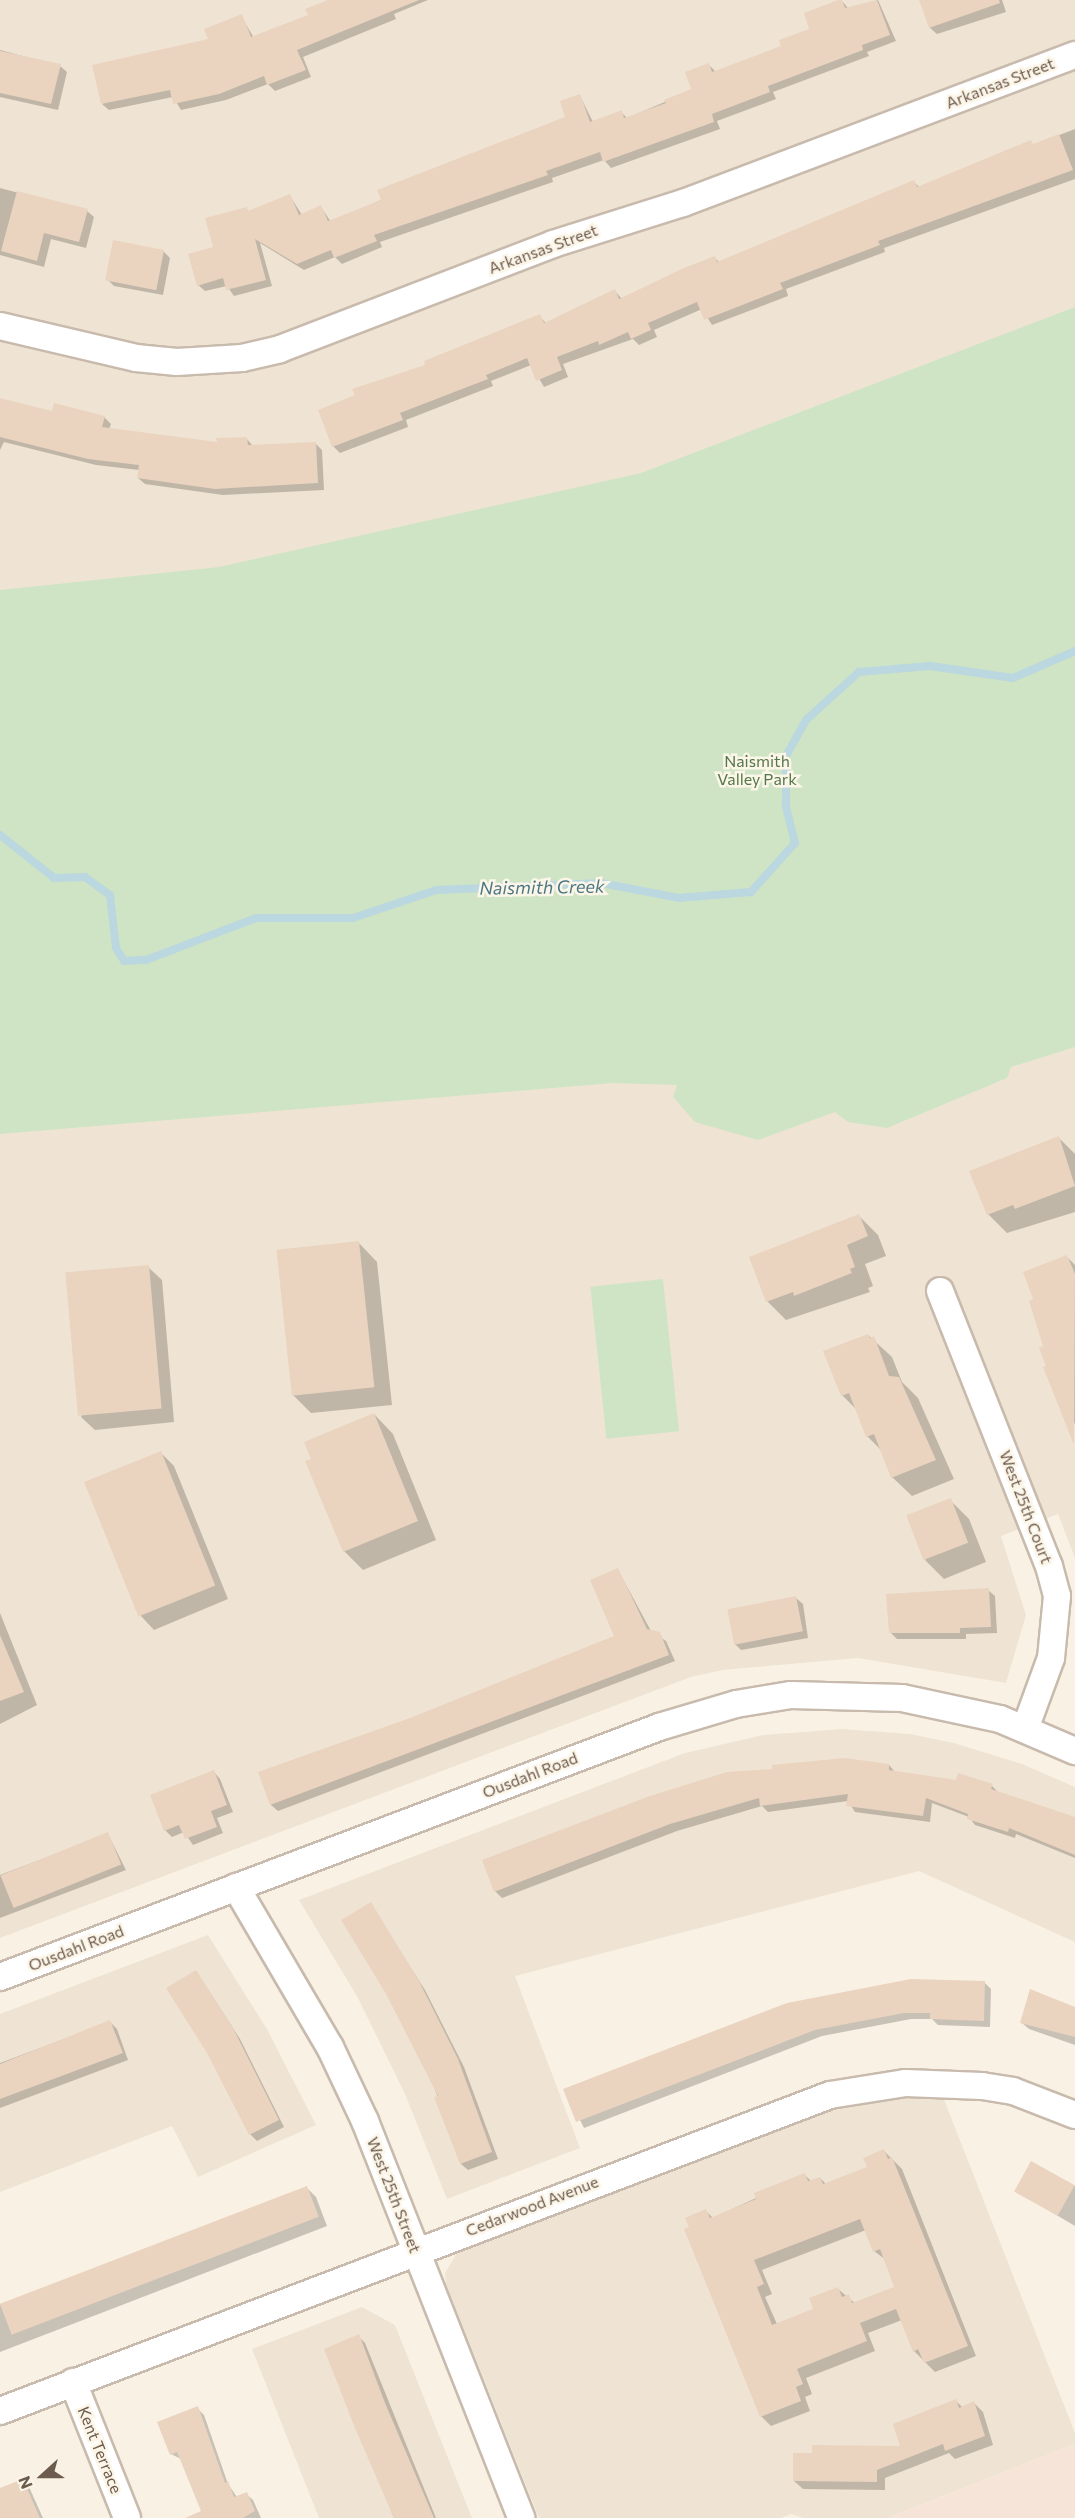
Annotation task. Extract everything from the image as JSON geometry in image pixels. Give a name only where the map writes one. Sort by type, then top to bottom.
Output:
[{"type":"street","name":"Arkansas Street","points":[[0,326],[136,358],[177,362],[242,358],[280,349],[553,244],[683,203],[1075,55]]},
{"type":"street","name":"West 25th Court","points":[[940,1291],[1049,1566],[1057,1596],[1051,1658],[1025,1729]]},
{"type":"street","name":"Ousdahl Road","points":[[0,1977],[658,1727],[736,1704],[791,1695],[902,1698],[1000,1719],[1075,1750]]},
{"type":"street","name":"West 25th Street","points":[[236,1887],[330,2047],[365,2121],[521,2518]]},
{"type":"street","name":"Cedarwood Avenue","points":[[0,2411],[755,2120],[864,2087],[906,2083],[982,2086],[1025,2095],[1075,2115]]},
{"type":"street","name":"Kent Terrace","points":[[73,2382],[127,2518]]},
{"type":"shaded area","points":[[0,0],[1075,0],[1075,1558],[1058,1514],[1001,1536],[1026,1615],[1006,1683],[858,1658],[723,1670],[691,1677],[0,1938]]},
{"type":"shaded area","points":[[842,1729],[910,1734],[954,1743],[1022,1764],[1075,1787],[1075,1942],[919,1871],[515,1976],[580,2148],[447,2199],[405,2094],[358,1998],[299,1900],[685,1753],[763,1735]]},
{"type":"shaded area","points":[[208,1935],[267,2029],[316,2125],[198,2177],[172,2126],[0,2192],[0,2014]]},
{"type":"shaded area","points":[[898,2097],[943,2097],[1075,2433],[1075,2444],[887,2518],[803,2518],[791,2514],[781,2518],[539,2518],[446,2284],[445,2273],[457,2253],[826,2112]]},
{"type":"shaded area","points":[[362,2307],[395,2325],[472,2518],[319,2518],[252,2349]]},
{"type":"shaded area","points":[[1075,2444],[1075,2518],[887,2518]]},
{"type":"green space","name":"Naismith Valley Park","points":[[1075,307],[1075,1047],[1011,1067],[1007,1078],[887,1128],[848,1122],[835,1112],[758,1140],[695,1122],[673,1097],[677,1085],[613,1083],[0,1134],[0,590],[219,567],[641,473]]},
{"type":"green space","points":[[663,1279],[679,1431],[606,1439],[590,1287]]},
{"type":"building","points":[[328,0],[419,0],[297,50],[306,70],[267,85],[264,76],[219,94],[173,104],[170,90],[101,104],[92,65],[208,39],[204,29],[242,14],[251,37],[308,15],[305,9]]},
{"type":"building","points":[[842,0],[845,8],[877,0],[890,35],[862,45],[863,50],[768,86],[770,92],[712,114],[714,122],[603,162],[600,152],[546,171],[548,175],[374,235],[377,241],[334,258],[331,250],[297,264],[255,239],[266,280],[226,290],[223,278],[197,286],[188,254],[213,247],[205,218],[247,207],[248,211],[290,194],[299,215],[321,205],[328,221],[381,200],[377,190],[565,117],[560,101],[580,94],[590,122],[622,110],[624,118],[666,103],[664,100],[691,89],[685,72],[709,63],[712,72],[781,46],[779,40],[809,29],[804,13]]},
{"type":"building","points":[[919,0],[999,0],[1000,3],[929,28]]},
{"type":"building","points":[[0,51],[61,64],[51,104],[0,93]]},
{"type":"building","points":[[1059,134],[1073,170],[878,241],[880,245],[780,283],[783,289],[704,320],[697,302],[648,323],[651,330],[631,339],[628,332],[599,345],[598,341],[557,357],[562,370],[536,381],[527,358],[486,375],[488,379],[400,413],[403,420],[332,447],[318,410],[355,395],[352,389],[425,365],[424,361],[540,314],[544,323],[615,289],[619,299],[684,268],[715,256],[717,262],[914,180],[917,187],[1031,140],[1033,144]]},
{"type":"building","points":[[17,191],[88,209],[79,242],[44,233],[37,261],[1,251]]},
{"type":"building","points":[[113,240],[164,250],[156,290],[105,280]]},
{"type":"building","points":[[0,398],[52,411],[54,403],[105,416],[102,427],[217,442],[216,438],[247,437],[248,445],[316,442],[318,483],[215,489],[137,478],[139,465],[88,459],[0,437]]},
{"type":"building","points":[[1059,1136],[1075,1186],[1015,1209],[1013,1205],[987,1215],[969,1171]]},
{"type":"building","points":[[859,1214],[868,1236],[847,1245],[855,1267],[850,1269],[852,1273],[794,1296],[793,1292],[766,1302],[749,1257]]},
{"type":"building","points":[[359,1241],[374,1387],[292,1396],[276,1250]]},
{"type":"building","points":[[1067,1255],[1075,1274],[1074,1445],[1043,1367],[1046,1366],[1039,1348],[1043,1346],[1029,1301],[1033,1299],[1023,1272]]},
{"type":"building","points":[[149,1265],[162,1408],[78,1416],[65,1272]]},
{"type":"building","points":[[868,1334],[870,1338],[874,1336],[889,1376],[899,1377],[936,1460],[891,1478],[874,1434],[866,1437],[849,1393],[841,1396],[823,1351]]},
{"type":"building","points":[[374,1413],[418,1521],[343,1552],[305,1461],[311,1459],[304,1442]]},
{"type":"building","points":[[161,1451],[215,1585],[138,1617],[84,1482]]},
{"type":"building","points":[[951,1498],[968,1543],[923,1560],[906,1515]]},
{"type":"building","points":[[618,1568],[647,1629],[660,1632],[669,1655],[270,1805],[258,1772],[410,1718],[614,1636],[590,1580]]},
{"type":"building","points":[[989,1588],[991,1627],[960,1628],[960,1633],[889,1633],[886,1594]]},
{"type":"building","points":[[796,1596],[803,1631],[734,1645],[727,1609]]},
{"type":"building","points":[[0,1635],[24,1692],[0,1701]]},
{"type":"building","points":[[845,1758],[889,1764],[889,1770],[956,1780],[958,1773],[993,1784],[991,1789],[1075,1817],[1075,1855],[1009,1828],[1008,1832],[967,1819],[968,1814],[926,1798],[923,1816],[846,1806],[848,1794],[760,1806],[759,1798],[670,1824],[494,1892],[482,1860],[650,1796],[727,1772],[772,1769],[772,1765]]},
{"type":"building","points":[[214,1770],[227,1805],[211,1811],[217,1827],[185,1839],[179,1825],[164,1831],[150,1795]]},
{"type":"building","points":[[108,1832],[121,1864],[14,1908],[0,1875]]},
{"type":"building","points":[[371,1902],[419,1981],[458,2059],[492,2152],[460,2164],[434,2097],[438,2096],[385,1992],[341,1920]]},
{"type":"building","points":[[196,1970],[234,2030],[279,2120],[249,2135],[207,2053],[166,1988]]},
{"type":"building","points":[[911,1979],[985,1981],[984,2021],[930,2019],[930,2013],[904,2013],[815,2030],[576,2122],[563,2089],[787,2003]]},
{"type":"building","points":[[1030,1989],[1075,2007],[1075,2037],[1020,2023]]},
{"type":"building","points":[[110,2020],[123,2053],[0,2099],[0,2064]]},
{"type":"building","points":[[884,2149],[888,2159],[892,2157],[968,2346],[924,2363],[918,2349],[913,2352],[896,2309],[860,2323],[867,2341],[797,2369],[803,2384],[796,2387],[801,2401],[760,2417],[684,2229],[689,2227],[685,2218],[706,2209],[710,2218],[756,2199],[754,2193],[805,2173],[808,2181],[820,2177],[823,2184],[867,2167],[863,2158]],"holes":[[[860,2219],[873,2252],[880,2249],[894,2287],[852,2303],[849,2294],[842,2297],[838,2287],[809,2298],[813,2309],[772,2325],[757,2287],[764,2284],[754,2260]]]},
{"type":"building","points":[[1031,2161],[1075,2185],[1058,2216],[1014,2192]]},
{"type":"building","points":[[307,2186],[319,2217],[12,2335],[0,2304]]},
{"type":"building","points":[[359,2334],[385,2403],[434,2518],[394,2518],[355,2428],[324,2349]]},
{"type":"building","points":[[956,2399],[959,2408],[974,2401],[985,2436],[945,2451],[943,2444],[877,2470],[877,2482],[793,2481],[793,2453],[812,2453],[812,2445],[900,2446],[893,2424]]},
{"type":"building","points":[[198,2406],[225,2483],[228,2481],[234,2497],[247,2492],[255,2511],[243,2518],[185,2518],[201,2511],[177,2452],[170,2455],[157,2422]]},
{"type":"building","points":[[23,2479],[40,2518],[0,2518],[0,2488]]},
{"type":"waterway","name":"Naismith Creek","points":[[0,835],[54,878],[85,877],[110,895],[116,948],[124,961],[146,960],[256,918],[353,918],[436,890],[601,883],[679,898],[751,892],[795,843],[786,806],[786,756],[806,720],[859,672],[930,666],[1013,678],[1075,651]]}]
